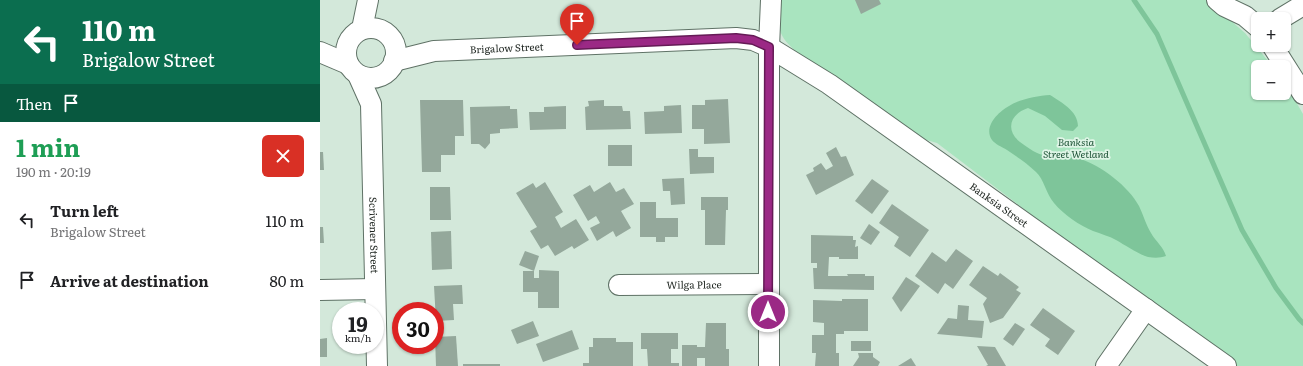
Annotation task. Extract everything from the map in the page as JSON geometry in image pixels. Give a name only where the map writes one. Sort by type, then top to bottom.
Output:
[{"type":"street","points":[[363,33],[368,0]]},
{"type":"street","points":[[353,70],[346,56],[346,48],[363,33],[373,0]]},
{"type":"street","points":[[769,366],[769,47],[771,0]]},
{"type":"street","points":[[1217,0],[1224,6],[1245,16],[1251,21]]},
{"type":"street","points":[[1291,12],[1303,5]]},
{"type":"street","points":[[363,33],[388,34],[390,60],[370,78],[320,51],[363,33]]},
{"type":"street","name":"Brigalow Street","points":[[390,60],[434,51],[736,38],[753,40],[769,47]]},
{"type":"street","name":"Banksia Street","points":[[769,47],[829,84],[1226,366]]},
{"type":"street","points":[[1276,52],[1303,94]]},
{"type":"street","name":"Scrivener Street","points":[[377,366],[371,104],[390,60]]},
{"type":"street","name":"Scrivener Street","points":[[353,70],[371,104]]},
{"type":"street","name":"Wilga Place","points":[[620,285],[768,284]]},
{"type":"street","points":[[320,290],[375,289]]},
{"type":"street","points":[[1106,366],[1146,309]]},
{"type":"green space","name":"Banksia Street Wetland","points":[[777,0],[1207,0],[1245,33],[1251,40],[1251,52],[1261,52],[1267,60],[1251,60],[1251,100],[1291,100],[1291,93],[1303,114],[1303,366],[1231,366],[937,143],[912,136],[799,54],[782,36],[778,18]]},
{"type":"shaded area","points":[[1050,95],[1072,111],[1078,126],[1073,131],[1062,130],[1045,116],[1028,108],[1017,114],[1014,118],[1011,128],[1015,137],[1026,147],[1040,154],[1051,157],[1080,159],[1097,166],[1114,178],[1129,191],[1139,206],[1149,230],[1163,249],[1166,256],[1155,258],[1144,256],[1108,236],[1088,229],[1077,223],[1062,212],[1054,203],[1036,172],[1022,160],[992,140],[989,130],[993,120],[1000,112],[1023,100]]},
{"type":"building","points":[[855,0],[879,0],[881,4],[861,14]]},
{"type":"building","points":[[728,99],[730,143],[704,144],[704,129],[692,129],[692,105],[705,105],[705,100]]},
{"type":"building","points":[[420,100],[463,100],[464,136],[455,136],[455,155],[441,155],[441,172],[422,172]]},
{"type":"building","points":[[604,100],[604,106],[622,106],[623,111],[630,111],[631,129],[586,130],[585,107],[589,106],[588,101]]},
{"type":"building","points":[[681,105],[682,133],[645,134],[644,112],[664,111],[664,106]]},
{"type":"building","points":[[510,106],[510,109],[517,109],[518,128],[500,129],[500,133],[490,134],[490,143],[485,149],[479,144],[471,144],[470,107]]},
{"type":"building","points":[[566,106],[566,129],[530,130],[529,112],[544,112],[544,107]]},
{"type":"building","points":[[608,145],[632,145],[632,166],[608,166]]},
{"type":"building","points":[[836,147],[841,157],[846,156],[854,175],[816,195],[806,175],[814,171],[813,168],[821,163],[826,170],[833,166],[826,153]]},
{"type":"building","points":[[689,149],[698,149],[698,157],[714,157],[714,173],[690,174]]},
{"type":"building","points":[[320,152],[323,152],[324,170],[320,170]]},
{"type":"building","points":[[684,178],[685,204],[671,205],[670,191],[663,191],[662,179]]},
{"type":"building","points":[[872,179],[889,191],[872,214],[855,201]]},
{"type":"building","points":[[545,182],[563,212],[555,217],[561,228],[576,219],[589,240],[574,249],[572,246],[555,256],[548,245],[541,249],[530,231],[537,227],[516,193],[533,183],[536,188]]},
{"type":"building","points":[[610,182],[616,192],[624,188],[634,204],[621,211],[631,228],[616,237],[613,231],[597,241],[590,228],[600,223],[596,216],[588,221],[573,195],[590,185],[594,192]]},
{"type":"building","points":[[430,187],[450,187],[451,220],[430,220]]},
{"type":"building","points":[[701,197],[728,197],[725,245],[705,245],[705,210],[701,210]]},
{"type":"building","points":[[640,202],[656,202],[656,218],[678,218],[678,237],[665,237],[665,242],[656,242],[656,237],[640,237]]},
{"type":"building","points":[[892,204],[929,230],[910,257],[894,246],[899,237],[879,223]]},
{"type":"building","points":[[869,224],[880,232],[871,245],[860,238]]},
{"type":"building","points":[[320,227],[323,227],[324,243],[320,243]]},
{"type":"building","points":[[451,231],[452,269],[432,270],[431,232]]},
{"type":"building","points":[[811,235],[853,236],[853,240],[856,240],[855,247],[858,246],[858,259],[839,259],[839,257],[829,257],[828,276],[865,274],[865,276],[874,276],[874,290],[814,289],[813,268],[817,268],[817,263],[811,263]]},
{"type":"building","points":[[956,249],[973,261],[953,289],[945,283],[938,294],[915,276],[932,252],[946,262]]},
{"type":"building","points":[[525,251],[539,256],[534,271],[519,265]]},
{"type":"building","points":[[983,266],[998,276],[1000,273],[1019,287],[1016,290],[1021,293],[1003,318],[990,323],[983,304],[987,298],[969,285]]},
{"type":"building","points":[[539,270],[559,271],[559,308],[538,308],[538,292],[523,292],[523,271],[534,271],[534,278],[539,278]]},
{"type":"building","points":[[906,277],[920,286],[901,312],[892,298]]},
{"type":"building","points":[[462,285],[463,304],[453,304],[454,320],[444,321],[444,302],[435,302],[434,286]]},
{"type":"building","points":[[842,299],[868,299],[868,331],[844,331],[844,334],[836,334],[836,353],[839,353],[839,366],[815,366],[816,353],[812,353],[812,335],[824,335],[824,323],[813,322],[813,300],[842,301]]},
{"type":"building","points":[[958,305],[969,306],[968,320],[984,321],[982,338],[937,334],[948,318],[957,319]]},
{"type":"building","points":[[1043,308],[1075,331],[1058,355],[1045,346],[1050,339],[1030,325]]},
{"type":"building","points":[[533,321],[539,336],[517,344],[511,330]]},
{"type":"building","points":[[706,323],[726,323],[726,349],[729,349],[729,366],[705,366],[705,358],[697,358],[697,366],[682,366],[682,345],[697,345],[697,347],[705,347]]},
{"type":"building","points":[[1015,323],[1025,329],[1013,346],[1003,339]]},
{"type":"building","points":[[572,330],[579,349],[543,362],[536,344]]},
{"type":"building","points":[[641,333],[678,333],[678,349],[671,349],[671,363],[679,363],[679,366],[648,366],[647,349],[641,349]]},
{"type":"building","points":[[456,336],[458,366],[436,366],[436,354],[444,354],[444,337]]},
{"type":"building","points":[[327,338],[327,357],[320,357],[320,339]]},
{"type":"building","points":[[593,338],[616,338],[616,342],[633,342],[633,366],[583,366],[583,363],[589,363],[589,347],[593,347]]},
{"type":"building","points":[[851,341],[871,341],[871,351],[851,351]]},
{"type":"building","points":[[977,346],[995,347],[1006,366],[986,366],[988,365]]},
{"type":"building","points":[[858,353],[873,353],[873,357],[880,362],[878,366],[853,366],[859,357]]},
{"type":"building","points":[[911,358],[916,366],[898,366]]},
{"type":"building","points":[[463,364],[500,364],[500,366],[463,366]]},
{"type":"waterway","points":[[1134,0],[1157,34],[1242,230],[1276,288],[1303,323]]},
{"type":"route","points":[[577,45],[736,38],[753,40],[769,47],[768,312]]}]
